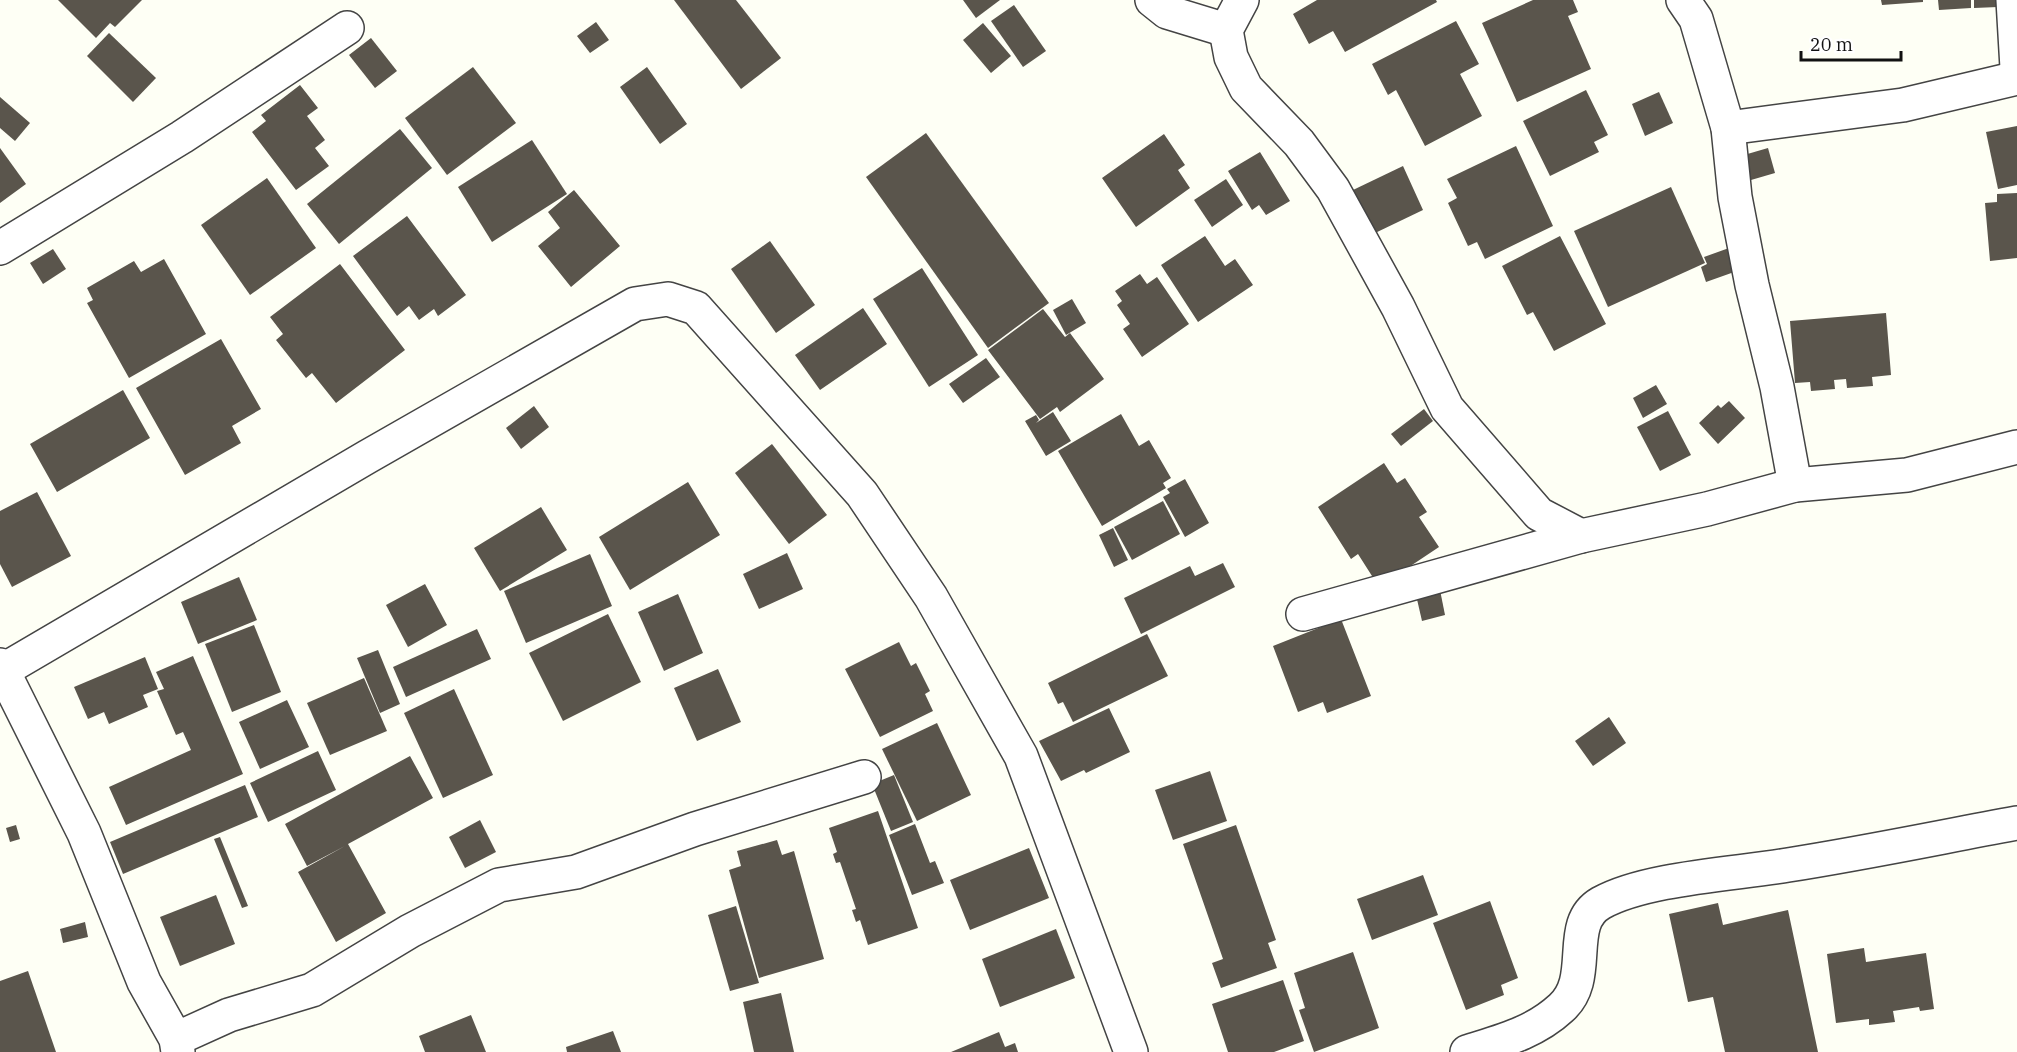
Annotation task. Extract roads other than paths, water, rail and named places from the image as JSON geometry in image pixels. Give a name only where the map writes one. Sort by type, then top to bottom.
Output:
[{"type":"street","points":[[1152,0],[1167,12],[1226,30]]},
{"type":"street","points":[[1242,0],[1226,30],[1231,57],[1246,88],[1299,142],[1333,189],[1398,307],[1447,408],[1539,514],[1581,536]]},
{"type":"street","points":[[1683,0],[1696,19],[1728,128],[1736,197],[1752,285],[1777,387],[1795,485]]},
{"type":"street","points":[[2013,0],[2017,68]]},
{"type":"street","points":[[0,248],[182,137],[347,28]]},
{"type":"street","points":[[1728,128],[1903,105],[2017,78]]},
{"type":"street","points":[[864,777],[695,829],[576,872],[499,885],[410,931],[312,990],[229,1015],[177,1045],[144,982],[84,833],[1,668],[635,304],[668,299],[696,308],[862,494],[931,597],[1020,756],[1131,1052]]},
{"type":"street","points":[[1303,614],[1581,536],[1707,509],[1795,485],[1907,475],[2017,447]]},
{"type":"street","points":[[1467,1052],[1528,1032],[1563,1007],[1580,974],[1581,925],[1599,904],[1634,889],[1791,865],[2017,824]]}]
